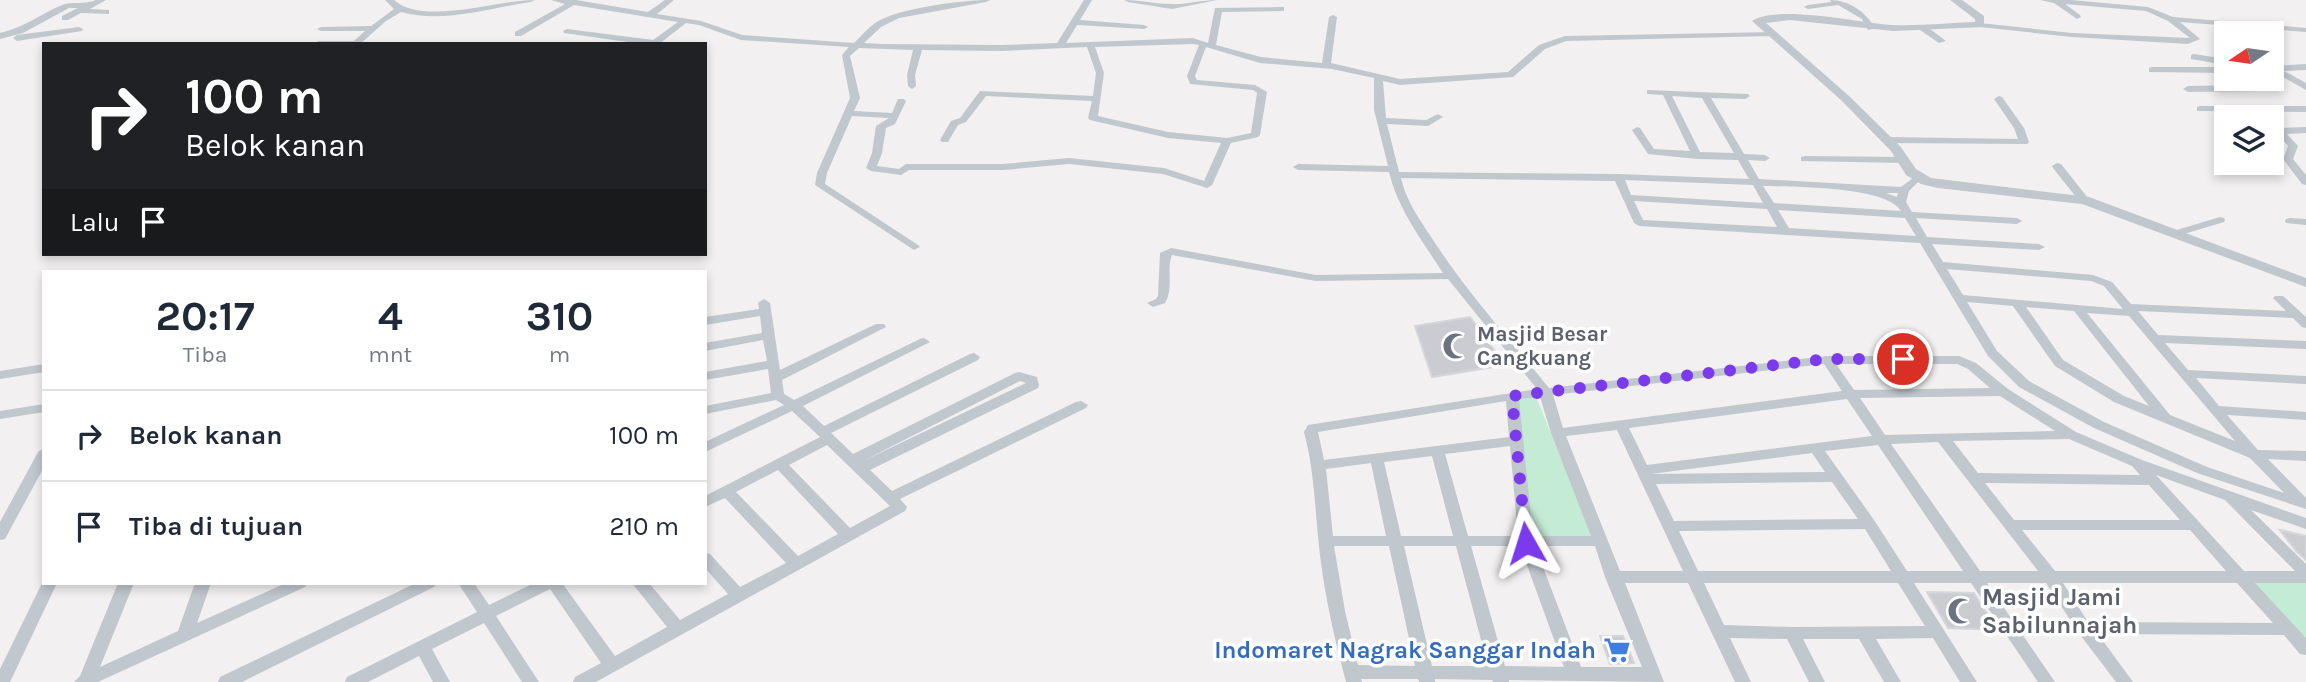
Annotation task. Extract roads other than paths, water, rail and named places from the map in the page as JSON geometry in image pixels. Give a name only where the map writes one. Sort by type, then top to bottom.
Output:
[{"type":"street","points":[[65,18],[102,0]]},
{"type":"street","points":[[389,0],[398,10],[425,15],[531,0]]},
{"type":"street","points":[[555,0],[604,3],[650,15],[685,20],[741,37],[918,48],[1060,46],[1181,40],[1208,44],[1260,60],[1326,66],[1378,78],[1420,83],[1510,75],[1542,47],[1565,39],[1772,34]]},
{"type":"street","points":[[650,15],[670,0]]},
{"type":"street","points":[[914,247],[820,185],[822,173],[849,113],[855,92],[845,58],[878,25],[897,16],[986,0]]},
{"type":"street","points":[[1060,46],[1088,0]]},
{"type":"street","points":[[1128,0],[1173,11],[1213,0]]},
{"type":"street","points":[[1955,0],[1980,18],[1980,25]]},
{"type":"street","points":[[1844,20],[1923,28],[1980,25],[2072,35],[2178,41],[2196,39],[2171,19],[2148,9],[2044,0]]},
{"type":"street","points":[[1808,7],[1836,1],[1868,22]]},
{"type":"street","points":[[2055,1],[2077,17]]},
{"type":"street","points":[[518,34],[574,2]]},
{"type":"street","points":[[1,38],[67,6],[106,12]]},
{"type":"street","points":[[1090,45],[1100,74],[1093,118],[1168,135],[1227,141],[1255,135],[1262,92],[1255,88],[1193,82],[1191,76],[1208,44],[1217,10],[1281,9]]},
{"type":"street","points":[[356,42],[398,10]]},
{"type":"street","points":[[1326,66],[1333,17]]},
{"type":"street","points":[[1868,22],[1790,17],[1757,20],[1845,98],[1886,139],[1917,178],[1938,184],[2084,200],[2306,283]]},
{"type":"street","points":[[2171,19],[2306,30]]},
{"type":"street","points":[[656,42],[685,20]]},
{"type":"street","points":[[1073,22],[1144,27]]},
{"type":"street","points":[[321,29],[372,28]]},
{"type":"street","points":[[1923,28],[1942,41]]},
{"type":"street","points":[[1,38],[79,29]]},
{"type":"street","points":[[568,32],[647,42]]},
{"type":"street","points":[[912,86],[911,75],[918,48]]},
{"type":"street","points":[[2194,57],[2214,60]]},
{"type":"street","points":[[2284,68],[2306,67]]},
{"type":"street","points":[[2152,71],[2214,70]]},
{"type":"street","points":[[2185,71],[2232,105]]},
{"type":"street","points":[[2284,75],[2306,87]]},
{"type":"street","points":[[1378,78],[1382,121],[1394,172],[1408,210],[1451,276],[1545,391],[1558,433],[1613,578],[1654,678],[1353,677],[1327,541],[1320,465],[1311,432],[1315,425],[1545,391],[1827,359],[1959,360],[1972,366],[2003,392],[2071,435],[2137,463],[2306,524]]},
{"type":"street","points":[[2188,89],[2214,89]]},
{"type":"street","points":[[1650,92],[1745,96]]},
{"type":"street","points":[[945,140],[954,123],[963,120],[983,93],[1097,99]]},
{"type":"street","points":[[1666,93],[1697,156]]},
{"type":"street","points":[[1705,95],[1785,231]]},
{"type":"street","points":[[1886,139],[2024,142],[2019,128],[1999,99]]},
{"type":"street","points":[[901,101],[892,122],[881,126],[877,153],[871,169],[896,172],[906,167],[1003,167],[1069,161],[1164,172],[1208,186],[1227,141]]},
{"type":"street","points":[[2200,109],[2214,109]]},
{"type":"street","points":[[2284,109],[2306,109]]},
{"type":"street","points":[[849,113],[895,116]]},
{"type":"street","points":[[1382,121],[1428,123],[1434,122],[1438,117]]},
{"type":"street","points":[[1637,130],[1649,152],[1765,158]]},
{"type":"street","points":[[2306,130],[2280,131],[2293,146],[2306,146]]},
{"type":"street","points":[[2293,146],[2288,159],[2293,169],[2306,181]]},
{"type":"street","points":[[1805,159],[1904,160]]},
{"type":"street","points":[[2057,166],[2084,200]]},
{"type":"street","points":[[1298,167],[1619,178],[1623,175],[1867,188],[1904,202],[2017,221]]},
{"type":"street","points":[[2293,169],[2306,170]]},
{"type":"street","points":[[1619,178],[1637,221],[1643,224],[2039,247]]},
{"type":"street","points":[[1904,202],[1917,178]]},
{"type":"street","points":[[1629,198],[1772,206],[1904,202]]},
{"type":"street","points":[[1904,202],[1938,265],[1992,353],[2006,369],[2035,390],[2099,425],[2203,470],[2302,501]]},
{"type":"street","points":[[2174,234],[2220,220]]},
{"type":"street","points":[[2290,221],[2306,222]]},
{"type":"street","points":[[1153,303],[1161,301],[1165,295],[1163,259],[1166,253],[1171,251],[1316,278],[1451,276]]},
{"type":"street","points":[[1938,265],[2093,278],[2114,288],[2253,454],[2302,501]]},
{"type":"street","points":[[1960,298],[2079,310],[2296,315]]},
{"type":"street","points":[[2279,298],[2306,324]]},
{"type":"street","points":[[2017,303],[2064,367],[2119,399],[2167,421],[2253,454],[2306,456]]},
{"type":"street","points":[[707,321],[764,307],[778,396]]},
{"type":"street","points":[[2079,310],[2167,421]]},
{"type":"street","points":[[707,376],[775,371],[880,327]]},
{"type":"street","points":[[707,347],[770,335]]},
{"type":"street","points":[[2156,339],[2306,345]]},
{"type":"street","points":[[707,447],[924,342]]},
{"type":"street","points":[[707,501],[974,357]]},
{"type":"street","points":[[1827,359],[2047,682]]},
{"type":"street","points":[[0,375],[42,368]]},
{"type":"street","points":[[2185,374],[2306,380]]},
{"type":"street","points":[[1019,376],[1032,380],[1033,385],[857,464],[1019,376]]},
{"type":"street","points":[[1558,433],[1850,394],[2003,392]]},
{"type":"street","points":[[581,682],[900,507],[794,405],[778,396],[707,410]]},
{"type":"street","points":[[1512,396],[1514,441],[1526,543],[1577,678]]},
{"type":"street","points":[[892,497],[1081,405]]},
{"type":"street","points":[[0,415],[42,408]]},
{"type":"street","points":[[2217,410],[2306,415]]},
{"type":"street","points":[[1621,425],[1743,682]]},
{"type":"street","points":[[1645,474],[1815,447],[1880,440],[2071,435]]},
{"type":"street","points":[[1942,437],[2052,579],[2084,628],[2125,682]]},
{"type":"street","points":[[1320,465],[1514,441]]},
{"type":"street","points":[[1815,447],[1869,524],[1969,682]]},
{"type":"street","points":[[1437,450],[1500,679]]},
{"type":"street","points":[[1376,457],[1427,678]]},
{"type":"street","points":[[0,535],[42,458]]},
{"type":"street","points":[[2137,463],[2306,649]]},
{"type":"street","points":[[780,464],[847,534]]},
{"type":"street","points":[[1645,474],[1837,477]]},
{"type":"street","points":[[1973,478],[2151,481]]},
{"type":"street","points":[[727,491],[795,563]]},
{"type":"street","points":[[2228,495],[2306,575]]},
{"type":"street","points":[[1670,526],[1869,524]]},
{"type":"street","points":[[2009,525],[2191,525]]},
{"type":"street","points":[[1327,541],[1600,541]]},
{"type":"street","points":[[707,560],[738,595]]},
{"type":"street","points":[[1613,578],[2052,579],[2306,575]]},
{"type":"street","points":[[2,682],[47,585]]},
{"type":"street","points":[[84,681],[125,585]]},
{"type":"street","points":[[185,635],[202,585]]},
{"type":"street","points":[[226,682],[425,585]]},
{"type":"street","points":[[467,585],[531,682]]},
{"type":"street","points":[[353,682],[543,585]]},
{"type":"street","points":[[555,585],[612,665]]},
{"type":"street","points":[[642,585],[677,628]]},
{"type":"street","points":[[84,681],[185,635],[276,589]]},
{"type":"street","points":[[2084,628],[2287,629]]},
{"type":"street","points":[[1720,631],[1938,632]]},
{"type":"street","points":[[1863,631],[1893,682]]},
{"type":"street","points":[[1792,633],[1817,682]]},
{"type":"street","points":[[422,647],[442,682]]},
{"type":"place","name":"Masjid Besar Cangkuang","points":[[1456,346]]},
{"type":"place","name":"Masjid Jami Sabilunnajah","points":[[1961,611]]},
{"type":"place","name":"Indomaret Nagrak Sanggar Indah","points":[[1617,650]]}]
